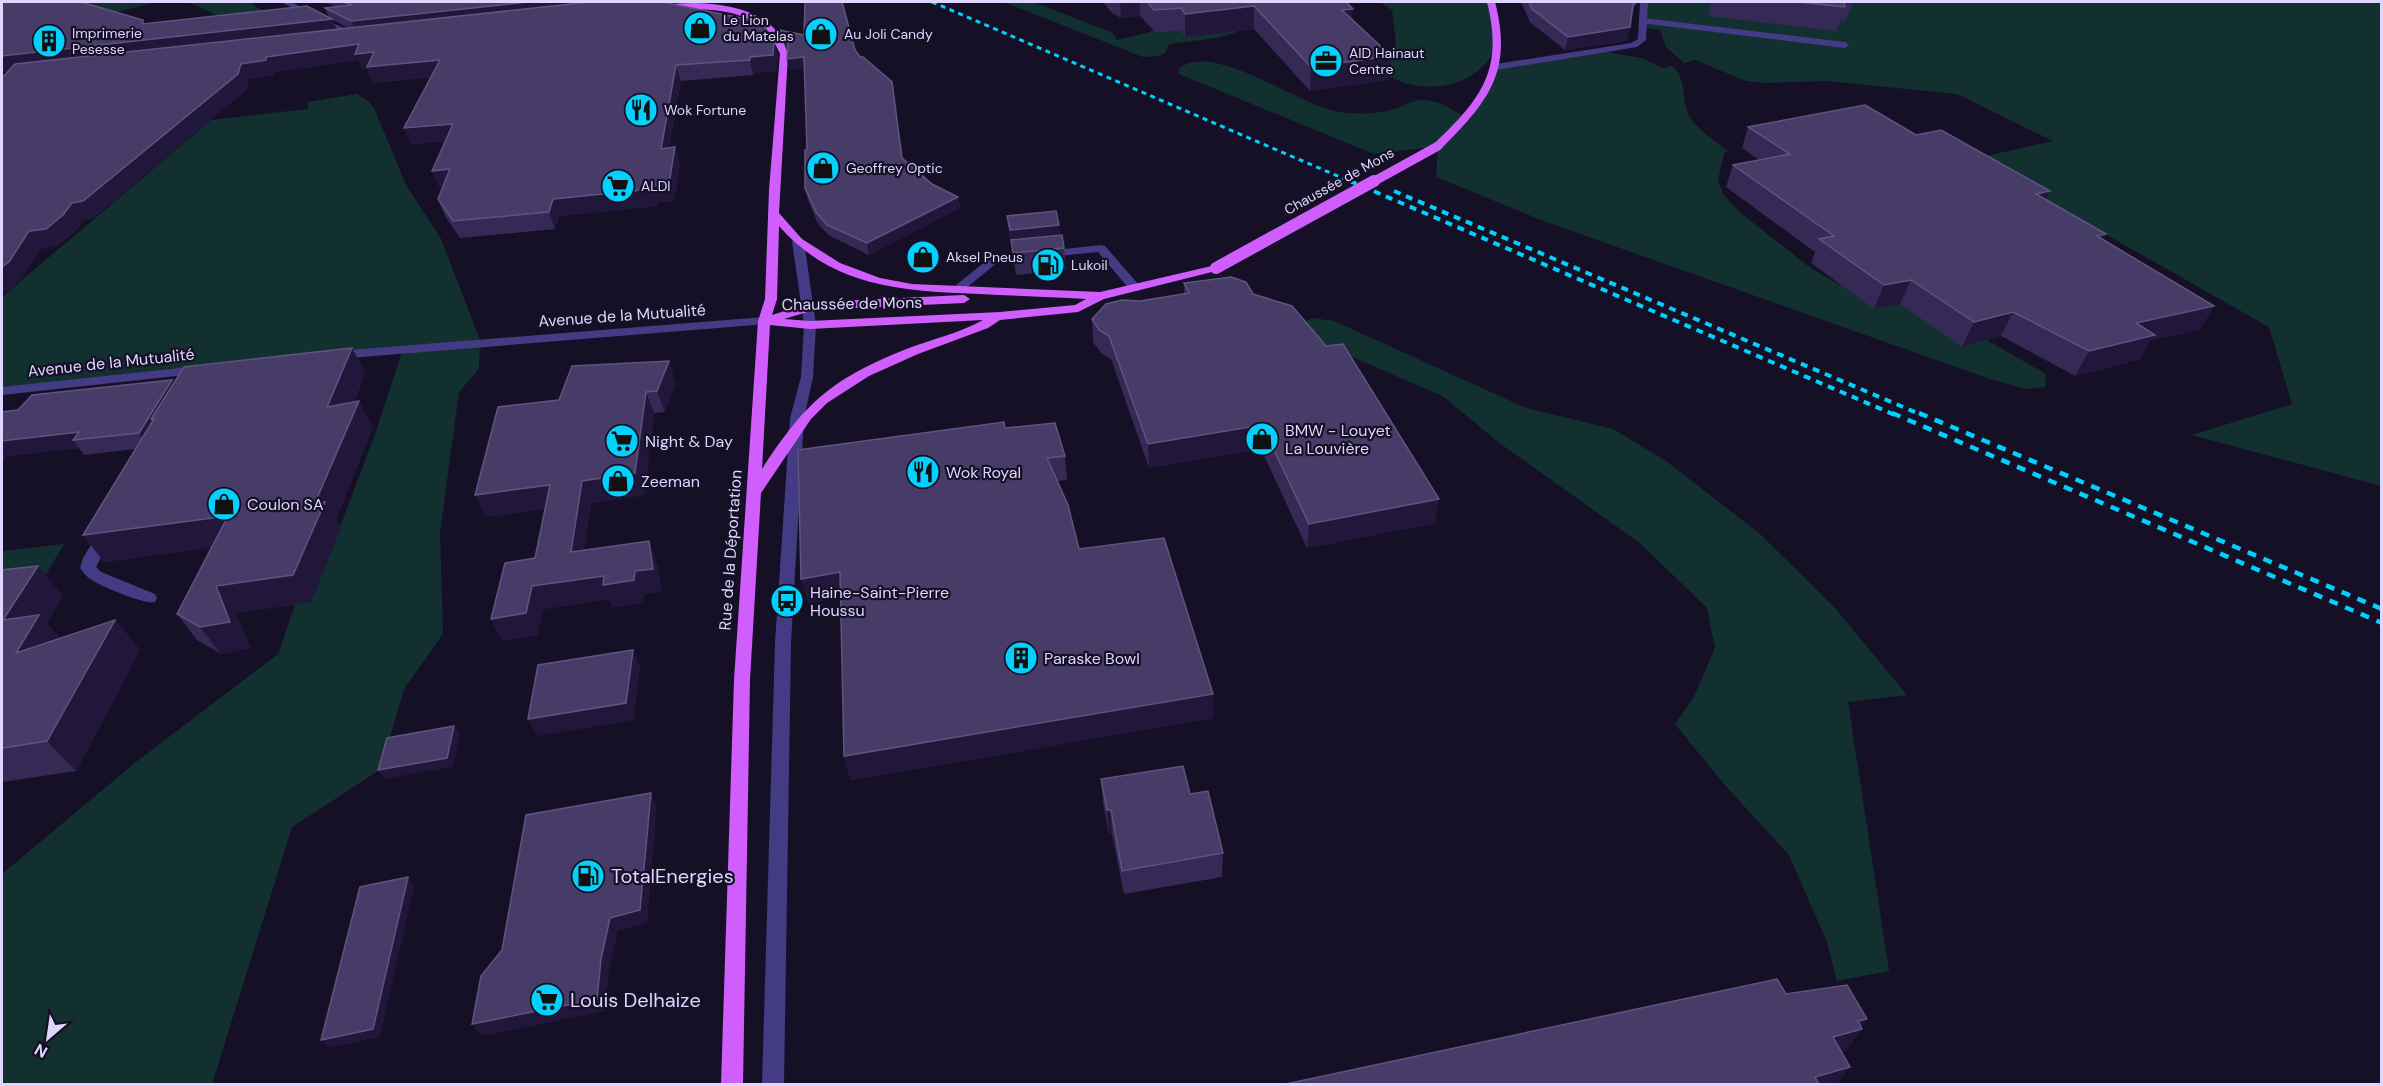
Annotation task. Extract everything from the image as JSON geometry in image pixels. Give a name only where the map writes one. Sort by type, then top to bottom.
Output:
[{"type":"main road","name":"Chaussée de Mons","points":[[774,214],[798,241],[836,265],[877,281],[912,288],[1100,296],[1216,268],[1438,146],[1473,111],[1486,92],[1496,67],[1497,30],[1491,2]]},
{"type":"main road","name":"Rue de la Déportation","points":[[662,7],[713,8],[746,14],[759,20],[777,35],[784,54],[771,299],[764,321],[741,692],[732,1084]]},
{"type":"main road","points":[[336,39],[369,35]]},
{"type":"main road","name":"Chaussée de Mons","points":[[764,321],[808,306],[1036,293]]},
{"type":"main road","name":"Chaussée de Mons","points":[[764,321],[810,325],[1000,316],[1078,308],[1100,296]]},
{"type":"main road","name":"Chaussée de Mons","points":[[753,494],[807,415],[833,392],[869,371],[902,356],[984,326],[1000,316]]},
{"type":"street","points":[[285,2],[357,37]]},
{"type":"street","points":[[1496,67],[1634,45],[1642,40],[1644,2]]},
{"type":"street","points":[[1643,21],[1845,45]]},
{"type":"street","points":[[773,1084],[783,643],[796,430],[807,377],[810,325],[798,241]]},
{"type":"street","points":[[956,290],[995,259],[1101,248],[1135,288]]},
{"type":"street","name":"Avenue de la Mutualité","points":[[322,357],[403,348],[764,321]]},
{"type":"street","name":"Avenue de la Mutualité","points":[[2,391],[212,368],[194,388]]},
{"type":"street","points":[[115,518],[91,558],[88,568],[96,576],[149,598]]},
{"type":"green space","points":[[2,2],[155,2],[98,17]]},
{"type":"green space","points":[[188,2],[253,2],[252,4],[285,25],[225,19]]},
{"type":"green space","points":[[1004,2],[1033,2],[1113,33],[1117,40],[1150,32],[1161,26],[1240,23],[1235,33],[1216,38],[1169,44],[1166,52],[1160,56],[1143,57]]},
{"type":"green space","points":[[1380,2],[1491,2],[1495,13],[1497,48],[1482,67],[1471,76],[1458,82],[1430,87],[1402,82],[1379,68],[1396,43],[1392,10]]},
{"type":"green space","points":[[1644,2],[2381,2],[2381,486],[2192,435],[2292,404],[2269,327],[1973,159],[2053,141],[1957,94],[1826,81],[1763,83],[1746,81],[1695,60],[1684,63],[1666,47],[1660,30],[1643,28]]},
{"type":"green space","points":[[1608,50],[1612,53],[1641,58],[1663,68],[1672,66],[1677,71],[1691,119],[1703,132],[1728,151],[1724,153],[1718,180],[1723,194],[1738,211],[1812,269],[1849,290],[1927,306],[2046,374],[2045,387],[2025,389],[1990,379],[1541,220],[1436,177],[1438,146],[1374,154],[1179,74],[1179,69],[1193,62],[1210,62],[1251,75],[1335,111],[1378,112],[1425,100],[1441,104],[1467,118],[1496,67]]},
{"type":"green space","points":[[357,94],[374,108],[406,185],[441,239],[480,340],[479,369],[459,392],[440,532],[443,634],[404,689],[381,769],[292,827],[212,1084],[2,1084],[2,874],[136,762],[278,654],[299,594],[316,591],[374,437],[403,349],[2,391],[2,297],[211,120],[308,109],[308,102]]},
{"type":"green space","points":[[1312,318],[1334,321],[1526,408],[1613,429],[1666,461],[1759,533],[1835,608],[1907,695],[1848,702],[1889,971],[1837,981],[1827,942],[1789,855],[1724,784],[1675,724],[1694,697],[1715,648],[1707,608],[1641,544],[1498,442],[1444,397],[1314,340],[1296,327]]},
{"type":"green space","points":[[64,544],[33,596],[2,600],[2,551]]},
{"type":"building","points":[[2,2],[81,2],[143,20],[143,24],[307,6],[332,19],[2,56]]},
{"type":"building","points":[[343,2],[528,2],[351,21],[325,8],[352,5]]},
{"type":"building","points":[[590,2],[662,2],[756,21],[764,26],[774,40],[773,55],[750,57],[750,60],[676,65],[661,149],[675,147],[669,184],[653,186],[652,189],[553,199],[549,212],[453,221],[438,199],[450,169],[432,171],[453,124],[404,128],[440,60],[367,67],[374,52],[355,54],[359,44],[266,57],[266,60],[241,64],[238,74],[83,201],[72,203],[63,215],[46,229],[29,231],[9,262],[2,267],[2,78],[15,64]]},
{"type":"building","points":[[805,2],[842,2],[855,50],[860,57],[863,57],[892,82],[902,158],[932,184],[958,197],[867,243],[827,225],[816,212],[805,188],[805,150],[807,150],[804,57],[787,59],[788,44],[780,30],[804,35]]},
{"type":"building","points":[[1147,2],[1346,2],[1353,9],[1342,10],[1391,56],[1311,67],[1254,6],[1185,14],[1181,8],[1154,10]]},
{"type":"building","points":[[1529,2],[1635,2],[1635,4],[1633,4],[1630,27],[1568,37],[1532,9]]},
{"type":"building","points":[[1797,2],[1844,2],[1845,7]]},
{"type":"building","points":[[1865,105],[1916,135],[1941,130],[2050,191],[2036,194],[2106,234],[2097,236],[2214,306],[2136,323],[2155,335],[2089,351],[2013,312],[1974,322],[1911,280],[1884,285],[1819,239],[1834,236],[1733,165],[1790,154],[1748,127]]},
{"type":"building","points":[[1056,211],[1059,225],[1010,230],[1007,216]]},
{"type":"building","points":[[1062,235],[1064,248],[1013,253],[1011,240]]},
{"type":"building","name":"BMW - Louyet La Louvière","points":[[1231,277],[1246,282],[1253,294],[1292,306],[1326,346],[1343,344],[1439,499],[1309,524],[1262,425],[1148,444],[1109,336],[1099,330],[1092,319],[1106,304],[1122,300],[1140,301],[1189,293],[1184,283]]},
{"type":"building","points":[[352,348],[327,407],[359,401],[315,503],[325,502],[293,575],[216,586],[230,622],[200,627],[177,614],[228,516],[83,535],[184,367]]},
{"type":"building","points":[[669,361],[657,391],[646,392],[635,473],[582,481],[571,552],[649,541],[653,569],[635,571],[634,580],[603,585],[604,576],[532,586],[526,613],[491,619],[505,563],[535,558],[550,485],[475,495],[498,407],[559,400],[572,366]]},
{"type":"building","points":[[172,380],[139,433],[73,440],[79,432],[2,441],[2,412],[18,410],[32,395]]},
{"type":"building","points":[[1004,422],[1005,428],[1055,423],[1065,456],[1047,458],[1068,505],[1079,549],[1164,538],[1213,694],[844,756],[840,572],[801,579],[798,450]]},
{"type":"building","points":[[38,566],[3,620],[39,615],[16,653],[115,620],[47,741],[2,748],[2,570]]},
{"type":"building","points":[[633,650],[626,703],[528,719],[538,665]]},
{"type":"building","points":[[454,726],[447,758],[378,770],[387,738]]},
{"type":"building","points":[[1183,766],[1190,794],[1208,791],[1223,853],[1122,871],[1111,810],[1107,810],[1101,779]]},
{"type":"building","name":"TotalEnergies","points":[[651,793],[640,910],[610,918],[601,959],[597,999],[472,1024],[481,976],[502,950],[526,815]]},
{"type":"building","points":[[408,877],[373,1029],[321,1040],[360,887]]},
{"type":"building","points":[[1777,979],[1786,994],[1847,985],[1867,1019],[1858,1021],[1862,1029],[1833,1037],[1850,1067],[1815,1077],[1819,1084],[1286,1084]]},
{"type":"railway","points":[[932,2],[1354,183]]},
{"type":"railway","points":[[1350,181],[1895,415]]},
{"type":"railway","points":[[1394,191],[1922,415]]},
{"type":"railway","points":[[1892,413],[2382,623]]},
{"type":"railway","points":[[1919,413],[2382,609]]},
{"type":"place","name":"Le Lion du Matelas","points":[[700,28]]},
{"type":"place","name":"Au Joli Candy","points":[[821,34]]},
{"type":"place","name":"Imprimerie Pesesse","points":[[49,41]]},
{"type":"place","name":"AID Hainaut Centre","points":[[1326,61]]},
{"type":"place","name":"Wok Fortune","points":[[641,110]]},
{"type":"place","name":"Geoffrey Optic","points":[[823,168]]},
{"type":"place","name":"ALDI","points":[[618,186]]},
{"type":"place","name":"Aksel Pneus","points":[[923,257]]},
{"type":"place","name":"Lukoil","points":[[1048,265]]},
{"type":"place","name":"BMW - Louyet La Louvière","points":[[1262,439]]},
{"type":"place","name":"Night & Day","points":[[622,441]]},
{"type":"place","name":"Wok Royal","points":[[923,472]]},
{"type":"place","name":"Zeeman","points":[[618,481]]},
{"type":"place","name":"Coulon SA","points":[[224,504]]},
{"type":"place","name":"Haine-Saint-Pierre Houssu","points":[[787,601]]},
{"type":"place","name":"Paraske Bowl","points":[[1021,658]]},
{"type":"place","name":"TotalEnergies","points":[[588,876]]},
{"type":"place","name":"Louis Delhaize","points":[[547,1000]]}]
